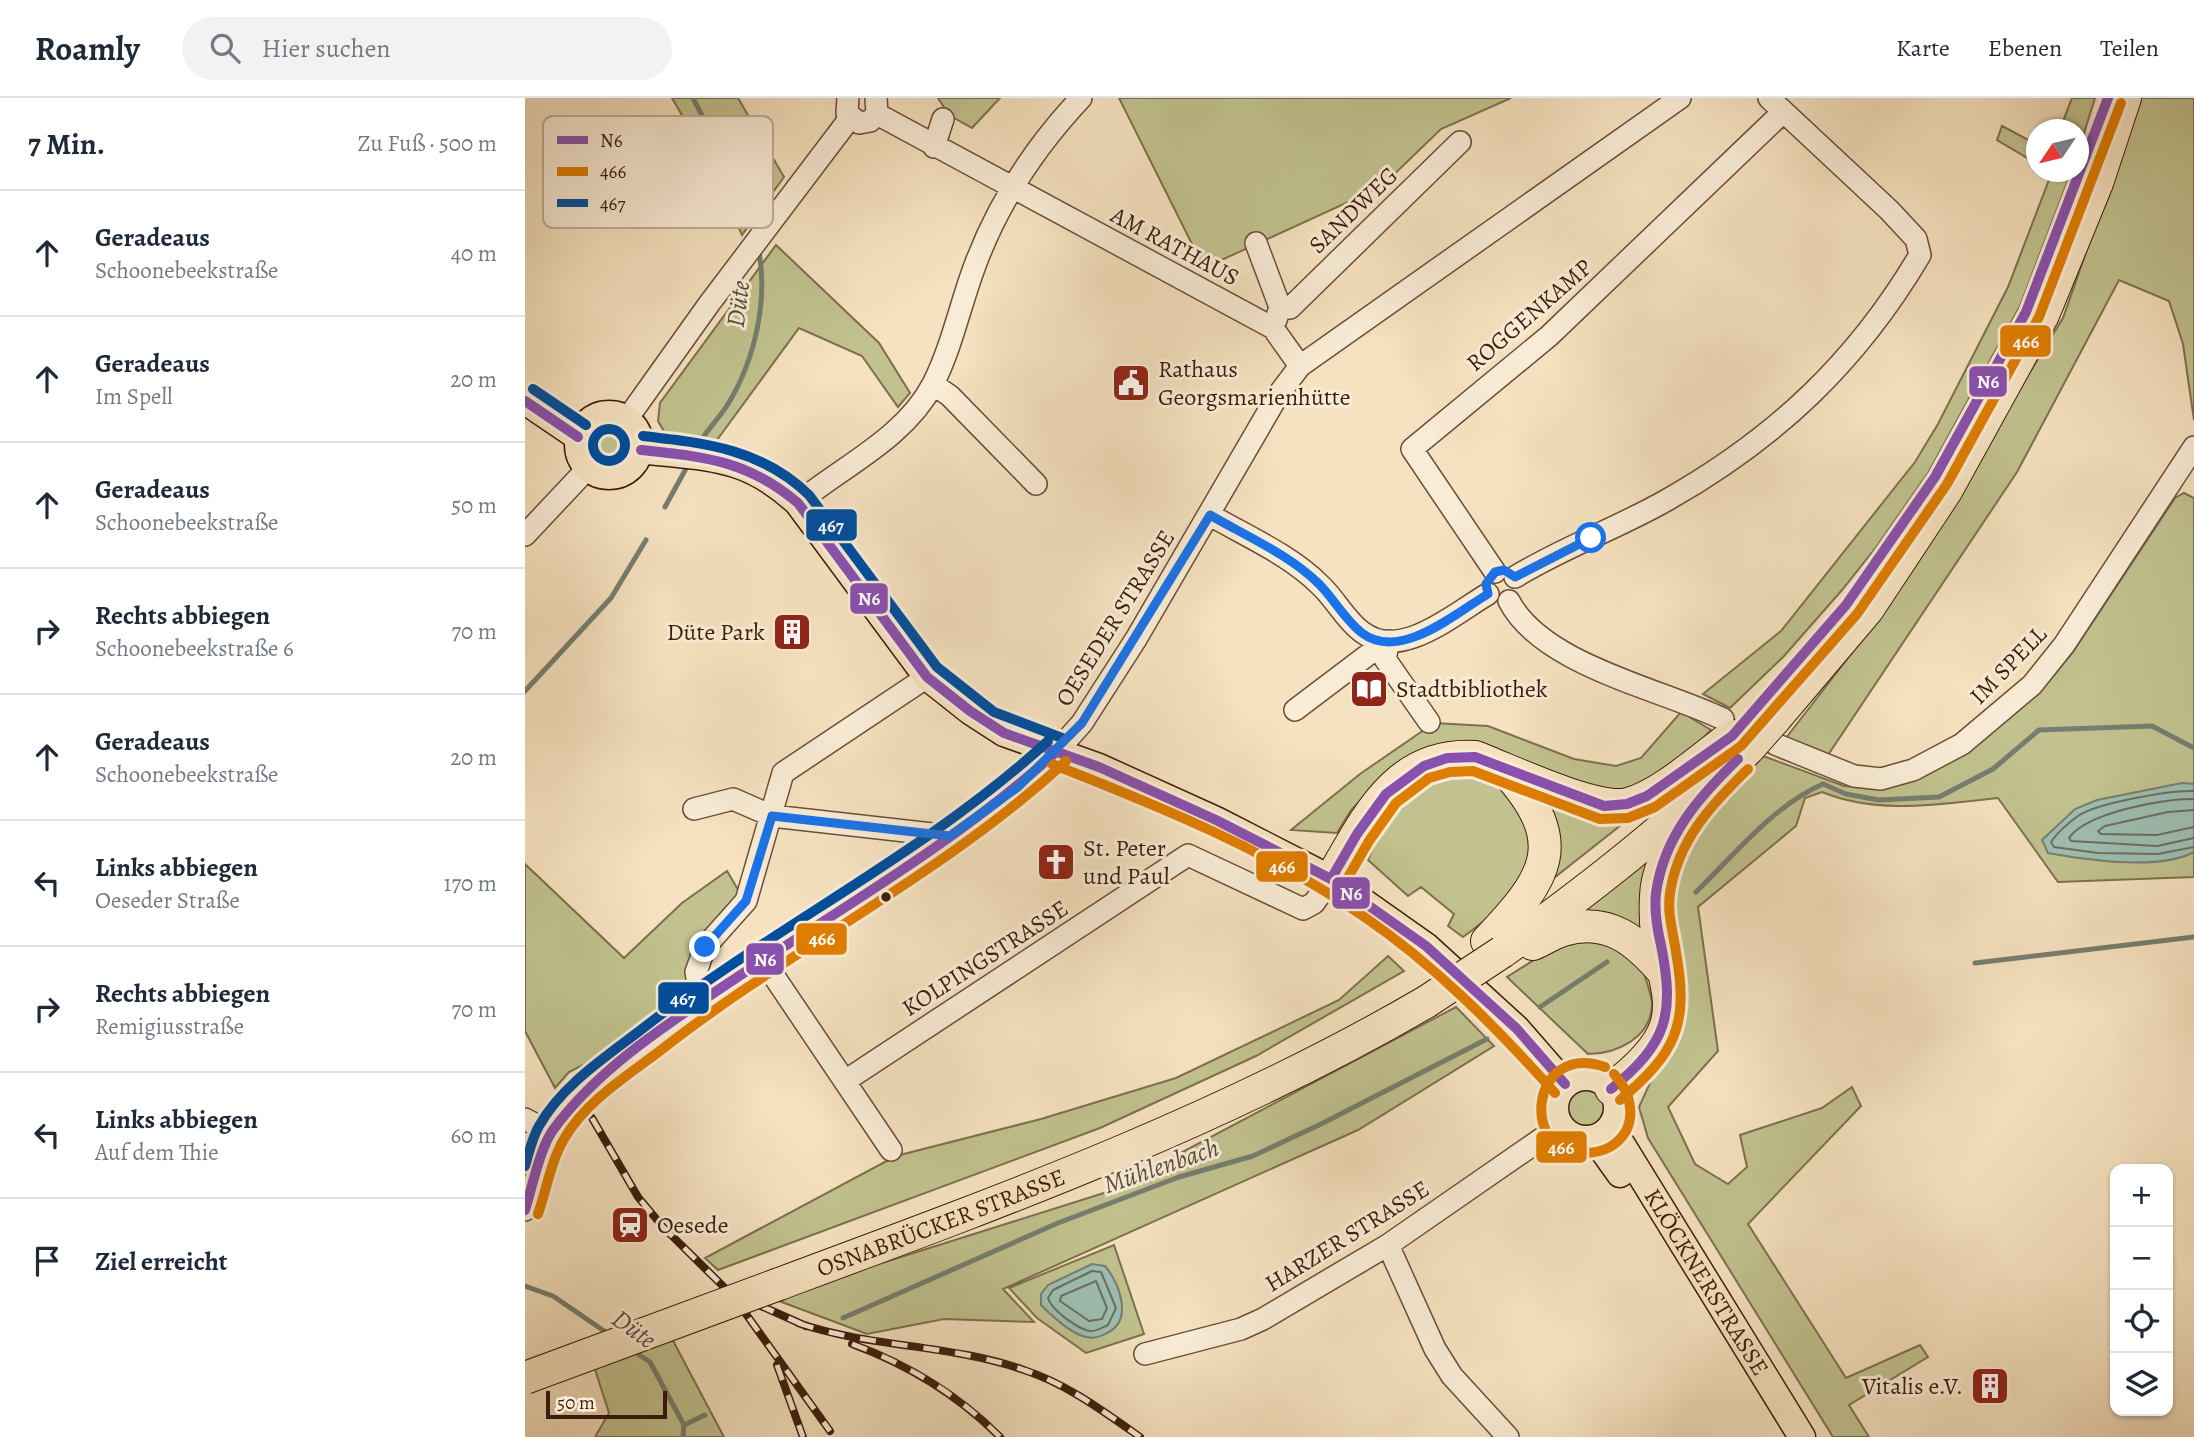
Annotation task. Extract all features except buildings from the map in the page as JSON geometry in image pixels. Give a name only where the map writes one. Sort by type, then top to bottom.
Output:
[{"type":"highway","name":"OSNABRÜCKER STRASSE","points":[[525,1359],[777,1275],[1161,1137],[1300,1073],[1603,880],[1695,802],[1846,605],[1935,477],[2027,312],[2108,98]]},
{"type":"highway","name":"OSNABRÜCKER STRASSE","points":[[1494,947],[1751,730],[1868,609],[1946,491],[2043,315],[2097,183],[2125,98]]},
{"type":"highway","points":[[1331,879],[1373,808],[1407,774],[1422,766],[1455,756],[1475,757],[1604,806],[1627,804],[1647,796],[1751,730]]},
{"type":"highway","points":[[1494,947],[1534,884],[1545,856],[1543,826],[1531,798],[1503,767]]},
{"type":"highway","points":[[1611,1089],[1656,1048],[1666,1028],[1670,1004],[1656,920],[1655,894],[1660,870],[1695,802]]},
{"type":"highway","points":[[1494,947],[1535,943],[1562,930],[1590,926],[1618,931],[1642,947],[1667,976]]},
{"type":"highway","name":"OSNABRÜCKER STRASSE","points":[[525,1378],[777,1275]]},
{"type":"main road","points":[[525,401],[578,437]]},
{"type":"main road","points":[[618,414],[627,419],[638,432],[641,450],[632,467],[615,476],[596,474],[588,468],[579,454],[578,437],[589,420],[598,415],[618,414]]},
{"type":"main road","points":[[641,450],[736,462],[777,483],[797,503],[927,677],[987,724],[1057,751],[1216,820],[1331,879],[1426,946],[1517,1029],[1565,1084]]},
{"type":"main road","points":[[1594,1077],[1611,1089],[1618,1108],[1603,1133],[1575,1138],[1560,1126],[1554,1109],[1555,1100],[1565,1084],[1574,1079],[1594,1077]]},
{"type":"main road","name":"KLÖCKNERSTRASSE","points":[[1603,1133],[1782,1437]]},
{"type":"main road","name":"KLÖCKNERSTRASSE","points":[[1603,1133],[1802,1437]]},
{"type":"street","points":[[797,503],[884,441],[911,415],[933,384],[975,266],[1011,189],[1051,129],[1081,98]]},
{"type":"street","name":"OESEDER STRASSE","points":[[525,1210],[551,1133],[585,1091],[708,997],[950,836],[1018,787],[1057,751],[1082,723],[1210,515],[1278,395],[1300,366],[1669,101]]},
{"type":"street","points":[[1505,574],[1518,590],[1509,601],[1495,601],[1488,594],[1486,584],[1505,574],[1668,499],[1741,453],[1806,401],[1867,337],[1920,255],[1916,239],[1889,210],[1776,105]]},
{"type":"street","name":"ROGGENKAMP","points":[[1505,574],[1412,449],[1559,327],[1776,105]]},
{"type":"street","points":[[773,218],[849,108],[865,123],[877,106]]},
{"type":"street","name":"AM RATHAUS","points":[[877,106],[934,147],[1273,328],[1300,366]]},
{"type":"street","points":[[934,147],[943,119]]},
{"type":"street","name":"SANDWEG","points":[[1279,307],[1290,308],[1460,142]]},
{"type":"street","points":[[627,419],[766,228]]},
{"type":"street","points":[[1256,243],[1279,307],[1273,328]]},
{"type":"street","points":[[933,384],[950,396],[1036,484]]},
{"type":"street","name":"IM SPELL","points":[[1509,601],[1538,634],[1570,658],[1688,702],[1854,776],[1881,779],[1913,770],[1962,744],[2032,685],[2064,645],[2194,447]]},
{"type":"street","points":[[525,534],[588,468]]},
{"type":"street","points":[[1210,515],[1300,568],[1320,584],[1359,631],[1391,640]]},
{"type":"street","points":[[1295,710],[1391,640],[1488,594]]},
{"type":"street","points":[[1391,640],[1385,659],[1429,722]]},
{"type":"street","points":[[708,997],[698,983],[696,972],[705,947],[746,901],[783,773],[927,677]]},
{"type":"street","points":[[694,809],[733,799],[772,816],[950,836]]},
{"type":"street","name":"KOLPINGSTRASSE","points":[[845,1081],[1188,855],[1303,909],[1314,902],[1331,879]]},
{"type":"street","points":[[763,960],[891,1150]]},
{"type":"street","points":[[525,1119],[551,1133]]},
{"type":"street","name":"HARZER STRASSE","points":[[1145,1354],[1241,1329],[1263,1319],[1388,1245],[1560,1126]]},
{"type":"street","points":[[1388,1245],[1435,1349],[1451,1376],[1509,1437]]},
{"type":"green space","points":[[672,98],[738,98],[748,116],[682,116]]},
{"type":"green space","points":[[938,98],[1000,98],[972,128],[949,115]]},
{"type":"green space","points":[[1119,98],[1511,98],[1441,129],[1381,187],[1204,268]]},
{"type":"green space","points":[[2072,98],[2095,98],[2088,119],[2064,119]]},
{"type":"green space","points":[[2140,98],[2194,98],[2194,420],[2183,344],[2169,301],[2119,280],[2017,472],[1828,755],[1786,738],[1882,614],[2063,318]]},
{"type":"green space","points":[[2002,126],[2026,139],[2026,157],[1997,140]]},
{"type":"green space","points":[[773,158],[784,177],[773,192]]},
{"type":"green space","points":[[2048,182],[2067,182],[2020,306],[1928,473],[1877,546],[1784,656],[1730,708],[1703,694],[1781,631],[1915,462],[1938,424],[2008,287]]},
{"type":"green space","points":[[776,245],[879,343],[910,393],[898,407],[862,356],[799,328],[717,440],[665,433],[658,421],[660,403]]},
{"type":"green space","points":[[609,425],[623,431],[629,445],[623,459],[609,465],[595,459],[589,445],[595,431]]},
{"type":"green space","points":[[2184,493],[2194,498],[2194,877],[2058,882],[1998,798],[1931,805],[1887,806],[1843,799],[1822,792],[1805,798],[1796,826],[1698,907],[1718,1051],[1668,1107],[1695,1164],[1728,1184],[1747,1167],[1740,1135],[1822,1108],[1852,1087],[1861,1106],[1748,1224],[1846,1378],[1920,1345],[1928,1357],[1849,1405],[1869,1437],[1833,1437],[1648,1138],[1639,1107],[1678,1022],[1679,960],[1667,923],[1670,876],[1692,835],[1763,756],[1844,786],[1873,788],[1964,753],[2040,692],[2073,652],[2175,498]]},
{"type":"green space","points":[[1681,712],[1711,730],[1680,763],[1623,795],[1591,793],[1487,748],[1389,772],[1351,810],[1337,833],[1291,830],[1360,774],[1434,723],[1488,726],[1574,759],[1616,766],[1641,758]]},
{"type":"green space","points":[[1460,769],[1486,776],[1499,784],[1519,808],[1529,837],[1526,867],[1520,881],[1494,912],[1463,937],[1448,926],[1454,914],[1421,887],[1408,896],[1368,860],[1391,811],[1410,790],[1423,782]]},
{"type":"green space","points":[[1537,791],[1635,814],[1545,885]]},
{"type":"green space","points":[[1658,846],[1653,946],[1566,919]]},
{"type":"green space","points":[[525,864],[624,958],[682,903],[727,871],[740,893],[702,941],[686,988],[589,1062],[569,1072],[555,1088],[525,1031]]},
{"type":"green space","points":[[1585,938],[1613,947],[1642,967],[1652,1001],[1650,1017],[1639,1035],[1610,1051],[1588,1054],[1507,977],[1548,951]]},
{"type":"green space","points":[[1388,956],[1404,971],[1256,1056],[1100,1128],[718,1270],[705,1258],[896,1156],[1041,1119],[1176,1078],[1339,1000]]},
{"type":"green space","points":[[1456,1007],[1494,1046],[1358,1130],[1003,1289],[1034,1322],[944,1319],[867,1334],[771,1298],[1107,1192]]},
{"type":"green space","points":[[1584,1087],[1599,1093],[1605,1108],[1599,1123],[1584,1129],[1569,1123],[1563,1108],[1569,1093]]},
{"type":"green space","points":[[1114,1245],[1144,1334],[1086,1353],[1037,1318],[1009,1288]]},
{"type":"green space","points":[[670,1335],[724,1437],[595,1437],[609,1413],[593,1363]]},
{"type":"water","points":[[2182,783],[2194,784],[2194,852],[2179,858],[2143,863],[2102,861],[2048,853],[2042,840],[2075,809],[2097,800]]},
{"type":"water","points":[[1092,1264],[1105,1266],[1110,1273],[1119,1291],[1122,1311],[1115,1327],[1102,1336],[1092,1338],[1074,1332],[1056,1319],[1041,1305],[1041,1294],[1048,1285]]},
{"type":"waterway","name":"Düte","points":[[693,98],[702,116]]},
{"type":"waterway","name":"Düte","points":[[696,448],[728,404],[746,368],[757,328],[762,287],[758,247]]},
{"type":"waterway","name":"Düte","points":[[665,507],[689,463]]},
{"type":"waterway","name":"Düte","points":[[525,691],[611,598],[646,540]]},
{"type":"waterway","name":"Mühlenbach","points":[[1696,892],[1771,818],[1805,793],[1823,784],[1846,794],[1879,800],[1939,797],[1993,769],[2039,730],[2152,726],[2194,748]]},
{"type":"waterway","points":[[1975,963],[2194,937]]},
{"type":"waterway","name":"Mühlenbach","points":[[1540,1007],[1607,962]]},
{"type":"waterway","name":"Mühlenbach","points":[[843,1318],[1058,1223],[1179,1177],[1253,1156],[1487,1039]]},
{"type":"waterway","name":"Düte","points":[[525,1286],[553,1296],[610,1335]]},
{"type":"waterway","name":"Düte","points":[[632,1350],[650,1362],[684,1425],[683,1437]]},
{"type":"waterway","name":"Mühlenbach","points":[[684,1425],[705,1415]]},
{"type":"railway","points":[[592,1118],[638,1197],[663,1227],[733,1296],[830,1431]]},
{"type":"railway","points":[[732,1288],[761,1306],[806,1326]]},
{"type":"railway","points":[[798,1323],[854,1337],[968,1355],[1024,1370],[1070,1390],[1140,1437]]},
{"type":"railway","points":[[852,1344],[893,1361],[931,1382],[967,1407],[1000,1437]]},
{"type":"railway","points":[[777,1365],[803,1437]]},
{"type":"transit line","name":"N6","points":[[1331,879],[1357,834],[1386,794],[1424,766],[1447,758],[1475,757],[1604,806],[1627,804],[1647,796],[1732,736],[1846,605],[1935,477],[2026,312],[2108,98]]},
{"type":"transit line","name":"466","points":[[1343,886],[1369,841],[1396,803],[1429,778],[1450,772],[1473,771],[1600,819],[1628,818],[1655,807],[1741,746],[1857,614],[1947,484],[2039,317],[2121,103]]},
{"type":"transit line","name":"467","points":[[533,389],[586,425]]},
{"type":"transit line","name":"N6","points":[[525,401],[578,437]]},
{"type":"transit line","name":"467","points":[[609,429],[620,434],[625,445],[620,456],[609,461],[598,456],[593,445],[598,434],[609,429]]},
{"type":"transit line","name":"467","points":[[643,436],[732,451],[772,467],[791,480],[809,495],[937,667],[994,712],[1062,738]]},
{"type":"transit line","name":"N6","points":[[641,450],[724,463],[743,469],[779,489],[798,503],[927,677],[970,711],[1004,733],[1099,767],[1216,820],[1331,879],[1426,946],[1517,1029],[1565,1084]]},
{"type":"transit line","name":"467","points":[[525,1166],[534,1135],[549,1111],[572,1085],[600,1061],[692,992],[952,819],[1048,741]]},
{"type":"transit line","name":"N6","points":[[525,1210],[548,1138],[571,1107],[614,1066],[687,1011],[942,843],[1057,751]]},
{"type":"transit line","name":"N6","points":[[1611,1089],[1630,1073],[1655,1042],[1666,1010],[1665,970],[1655,899],[1667,853],[1697,803],[1738,759]]},
{"type":"transit line","name":"466","points":[[538,1214],[559,1148],[573,1125],[595,1101],[711,1013],[970,839],[1019,802],[1066,761]]},
{"type":"transit line","name":"466","points":[[1052,764],[1212,831],[1327,892],[1390,935],[1440,976],[1488,1021],[1555,1093]]},
{"type":"transit line","name":"466","points":[[1620,1100],[1666,1052],[1679,1019],[1680,977],[1669,900],[1680,856],[1709,810],[1748,769]]},
{"type":"transit line","name":"466","points":[[1605,1067],[1580,1063],[1561,1070],[1548,1083],[1542,1101],[1542,1119],[1549,1136],[1563,1149],[1584,1153],[1600,1151],[1610,1147],[1626,1131],[1629,1102],[1614,1074]]},
{"type":"place","name":"Rathaus Georgsmarienhütte","points":[[1131,383]]},
{"type":"place","name":"Düte Park","points":[[792,632]]},
{"type":"place","name":"Stadtbibliothek","points":[[1369,689]]},
{"type":"place","name":"St. Peter und Paul","points":[[1056,862]]},
{"type":"place","name":"Oesede","points":[[630,1225]]},
{"type":"place","name":"Vitalis e.V.","points":[[1990,1386]]},
{"type":"route","points":[[705,947],[746,901],[772,816],[950,836],[1018,787],[1057,751],[1082,723],[1210,515],[1300,568],[1320,584],[1359,631],[1368,637],[1389,641],[1422,634],[1488,594],[1486,584],[1495,572],[1508,571],[1515,577],[1591,538]]}]
